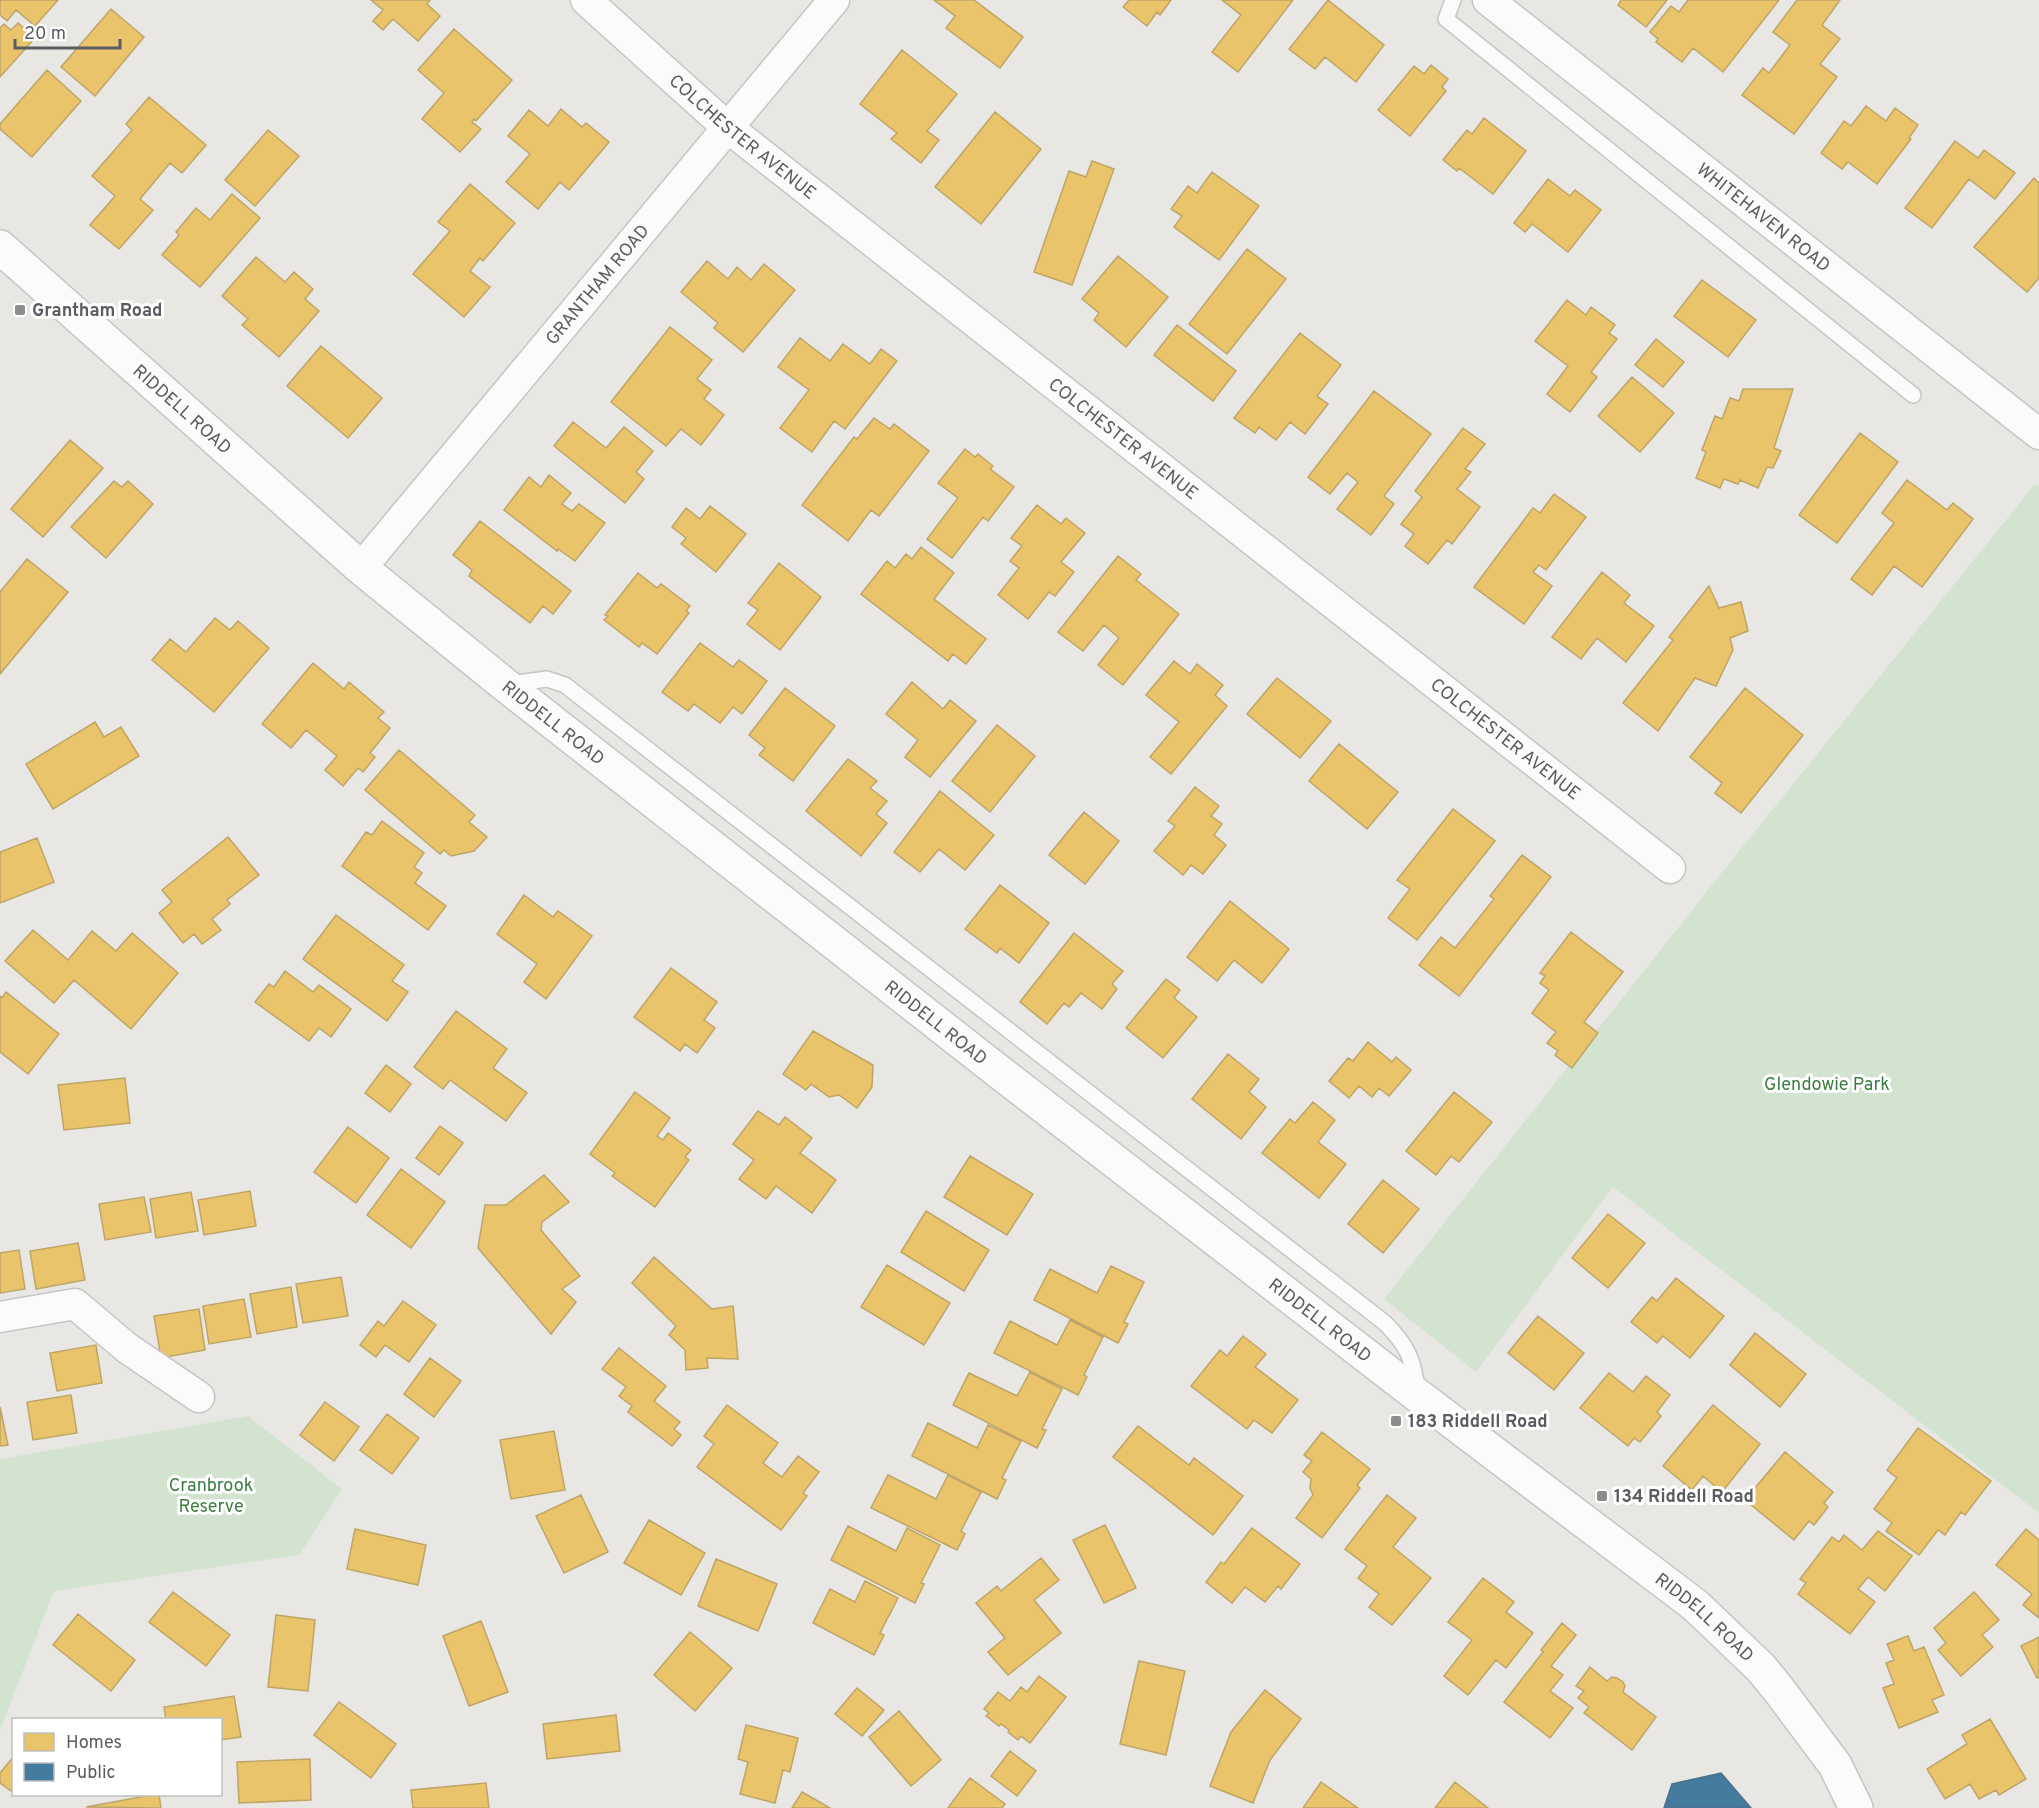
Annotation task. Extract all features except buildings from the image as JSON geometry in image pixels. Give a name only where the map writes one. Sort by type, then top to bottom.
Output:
[{"type":"street","name":"COLCHESTER AVENUE","points":[[586,0],[727,127],[1670,868]]},
{"type":"street","name":"GRANTHAM ROAD","points":[[361,568],[834,0]]},
{"type":"street","name":"WHITEHAVEN ROAD","points":[[1488,0],[2039,434]]},
{"type":"street","name":"RIDDELL ROAD","points":[[0,247],[361,568],[504,684],[998,1071],[1417,1395],[1695,1605],[1761,1668],[1809,1727],[1835,1765],[1856,1808]]},
{"type":"street","points":[[0,1317],[75,1304],[127,1348],[199,1397]]},
{"type":"lane","points":[[1453,0],[1446,19],[1913,395]]},
{"type":"green space","name":"Glendowie Park","points":[[2035,484],[2039,486],[2039,1513],[1613,1187],[1476,1372],[1384,1299],[1735,856]]},
{"type":"green space","name":"Cranbrook Reserve","points":[[248,1416],[342,1489],[299,1555],[54,1591],[0,1730],[0,1459]]},
{"type":"place","name":"Grantham Road","points":[[20,310]]},
{"type":"place","name":"183 Riddell Road","points":[[1396,1421]]},
{"type":"place","name":"134 Riddell Road","points":[[1602,1496]]}]
